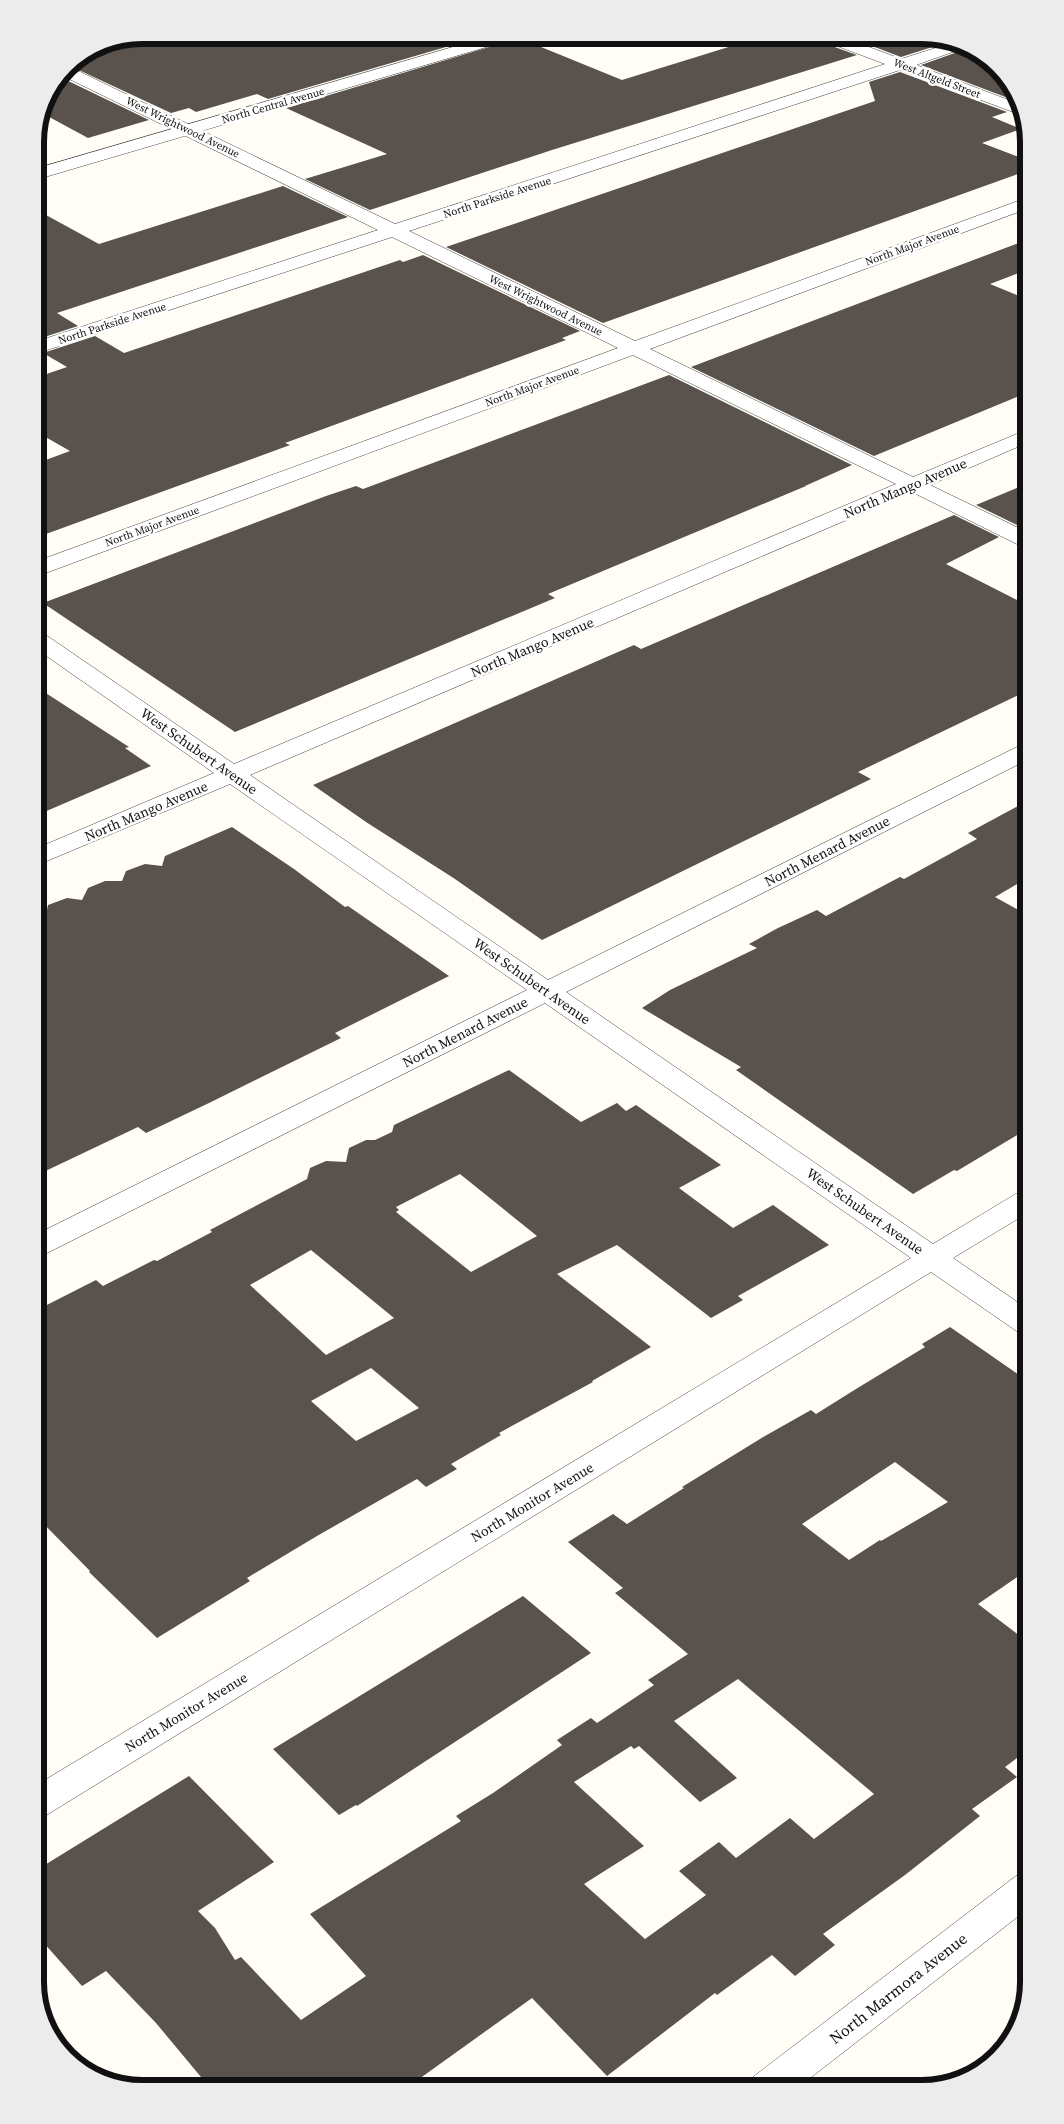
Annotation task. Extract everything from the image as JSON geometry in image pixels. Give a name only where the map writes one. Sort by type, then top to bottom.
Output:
[{"type":"street","name":"North Central Avenue","points":[[44,172],[480,44]]},
{"type":"street","name":"West Altgeld Street","points":[[845,44],[1014,108]]},
{"type":"street","name":"North Parkside Avenue","points":[[44,345],[951,48]]},
{"type":"street","name":"West Wrightwood Avenue","points":[[71,73],[1020,536]]},
{"type":"street","name":"North Major Avenue","points":[[44,567],[1020,205]]},
{"type":"street","name":"North Mango Avenue","points":[[44,854],[1020,439]]},
{"type":"street","name":"West Schubert Avenue","points":[[44,644],[1020,1319]]},
{"type":"street","name":"North Menard Avenue","points":[[44,1242],[1020,754]]},
{"type":"street","name":"North Monitor Avenue","points":[[44,1799],[1020,1205]]},
{"type":"street","name":"North Marmora Avenue","points":[[779,2080],[1020,1894]]},
{"type":"building","points":[[141,44],[456,44],[268,99],[257,94],[196,112],[189,108],[171,113],[76,69],[87,60],[104,51],[116,47]]},
{"type":"building","points":[[499,44],[534,44],[622,80],[738,44],[826,44],[857,55],[552,150],[370,210],[305,179],[387,154],[286,108]]},
{"type":"building","points":[[867,44],[938,45],[901,57]]},
{"type":"building","points":[[960,51],[977,60],[992,72],[1010,99],[921,65]]},
{"type":"building","points":[[900,72],[1007,112],[992,117],[1019,130],[982,143],[1020,158],[1020,173],[603,323],[446,247],[875,101],[869,82]]},
{"type":"building","points":[[66,80],[149,120],[88,138],[47,116],[51,104]]},
{"type":"building","points":[[283,186],[348,217],[57,313],[78,326],[44,337],[44,214],[99,244]]},
{"type":"building","points":[[1020,242],[1020,272],[990,284],[1020,296],[1020,396],[874,456],[691,367]]},
{"type":"building","points":[[423,255],[580,331],[562,338],[566,340],[285,443],[290,445],[44,535],[44,461],[70,451],[44,436],[44,375],[67,367],[44,353],[95,336],[124,353],[400,260],[403,262]]},
{"type":"building","points":[[669,375],[852,465],[548,594],[555,598],[235,732],[44,604],[326,496],[356,486],[363,489]]},
{"type":"building","points":[[1020,487],[1020,527],[976,505]]},
{"type":"building","points":[[954,515],[999,537],[946,564],[1020,601],[1020,694],[858,772],[871,779],[542,940],[455,879],[366,822],[313,785],[634,645],[641,649]]},
{"type":"building","points":[[44,692],[129,747],[125,748],[151,766],[44,812]]},
{"type":"building","points":[[1020,805],[1020,882],[995,897],[1020,911],[1020,1133],[957,1171],[954,1170],[913,1194],[736,1070],[741,1067],[642,1008],[670,990],[757,948],[749,944],[778,928],[817,910],[826,916],[900,877],[904,879],[977,839],[968,833]]},
{"type":"building","points":[[232,827],[294,869],[345,907],[348,906],[449,976],[335,1033],[341,1038],[209,1103],[146,1133],[138,1127],[44,1172],[44,911],[47,910],[48,905],[67,898],[82,900],[88,888],[105,881],[122,881],[126,871],[145,864],[162,866],[165,856]]},
{"type":"building","points":[[509,1070],[581,1122],[617,1103],[626,1111],[636,1105],[721,1165],[679,1188],[733,1228],[773,1205],[829,1245],[738,1296],[743,1300],[711,1318],[617,1245],[557,1274],[651,1347],[593,1382],[499,1433],[501,1435],[451,1464],[457,1469],[426,1487],[417,1479],[317,1536],[247,1578],[250,1581],[157,1638],[89,1572],[44,1524],[44,1306],[96,1280],[103,1286],[154,1260],[157,1261],[212,1232],[210,1230],[307,1179],[310,1168],[326,1161],[346,1162],[349,1148],[366,1140],[375,1140],[392,1132],[394,1125]],"holes":[[[460,1174],[537,1236],[471,1272],[396,1212],[399,1210],[396,1207]],[[311,1250],[394,1318],[326,1355],[250,1285]],[[371,1368],[419,1408],[356,1441],[311,1401]]]},
{"type":"building","points":[[950,1327],[1020,1376],[1020,1575],[978,1604],[1020,1636],[1020,1756],[1005,1767],[1017,1777],[972,1809],[980,1816],[905,1875],[823,1934],[835,1945],[795,1976],[772,1955],[717,1995],[715,1993],[607,2076],[532,1998],[418,2080],[204,2080],[156,2023],[106,1971],[82,1986],[44,1943],[44,1865],[189,1776],[274,1862],[198,1911],[215,1928],[235,1960],[241,1957],[301,2020],[366,1976],[310,1914],[461,1821],[456,1816],[562,1745],[557,1740],[591,1718],[597,1723],[654,1685],[648,1680],[688,1654],[615,1593],[623,1588],[568,1542],[613,1514],[627,1524],[684,1488],[682,1487],[765,1436],[811,1410],[816,1414],[925,1347],[922,1344]],"holes":[[[895,1462],[948,1502],[880,1540],[849,1560],[802,1524]],[[738,1679],[874,1794],[814,1839],[790,1818],[736,1858],[719,1842],[679,1871],[706,1895],[645,1939],[584,1884],[644,1846],[574,1782],[631,1746],[634,1749],[639,1746],[700,1802],[737,1778],[674,1721]]]},
{"type":"building","points":[[523,1596],[591,1653],[357,1806],[339,1815],[273,1749]]}]
